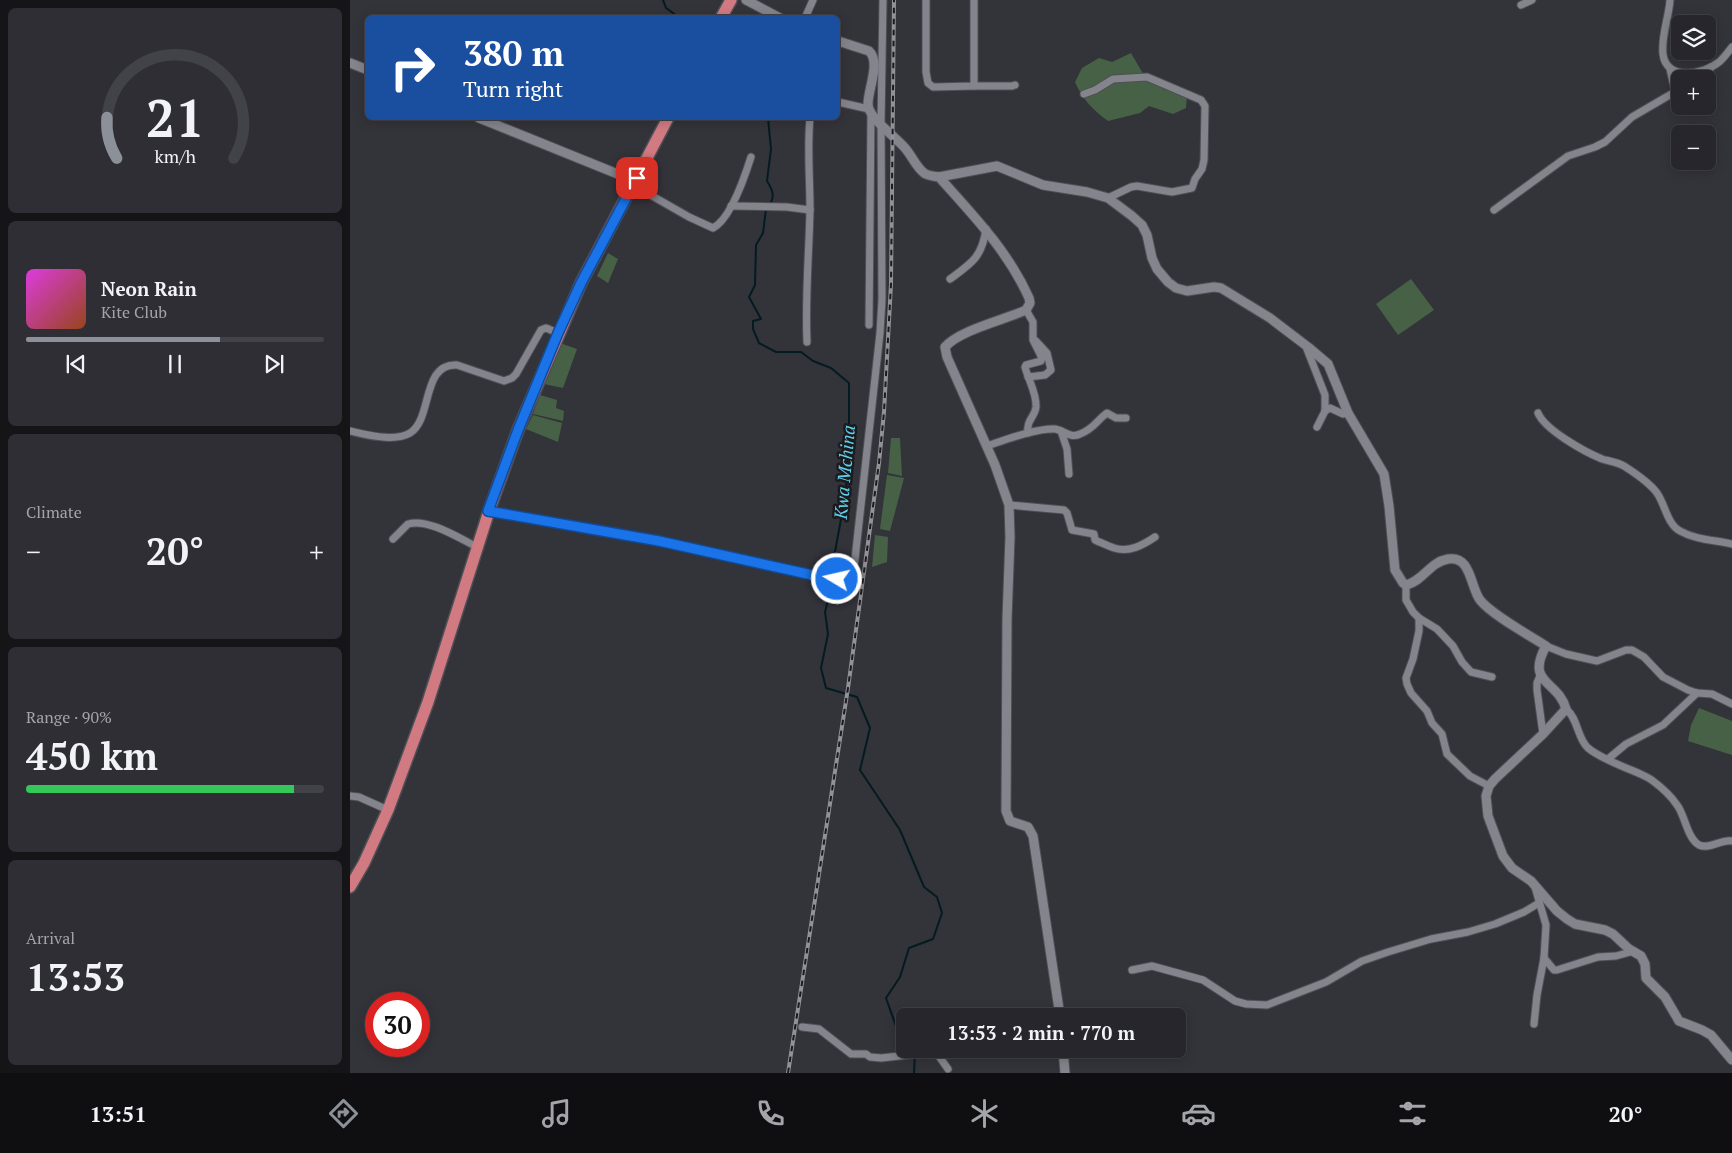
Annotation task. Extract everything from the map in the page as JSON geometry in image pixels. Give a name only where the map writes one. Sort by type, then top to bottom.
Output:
[{"type":"highway","points":[[723,15],[731,0]]},
{"type":"highway","points":[[350,888],[364,863],[388,810],[435,682],[488,511],[518,430],[558,333],[581,283],[667,120]]},
{"type":"street","points":[[746,0],[774,15]]},
{"type":"street","points":[[806,15],[813,0]]},
{"type":"street","points":[[488,511],[659,541],[830,579],[842,580],[850,577],[854,568],[880,333],[882,299],[881,123],[883,0]]},
{"type":"street","points":[[926,0],[926,72],[928,83],[933,87],[1012,86],[1015,84]]},
{"type":"street","points":[[974,0],[974,86]]},
{"type":"street","points":[[1521,5],[1532,0]]},
{"type":"street","points":[[1670,0],[1662,52],[1665,63],[1670,68],[1679,73],[1686,73],[1711,67],[1719,62],[1732,47]]},
{"type":"street","points":[[840,42],[868,51],[872,54],[874,64],[868,104],[870,111],[870,325]]},
{"type":"street","points":[[350,63],[365,69]]},
{"type":"street","points":[[1084,94],[1095,90],[1113,79],[1147,78],[1201,100],[1205,106],[1204,160],[1192,188],[1172,192],[1131,187],[1108,198]]},
{"type":"street","points":[[1494,210],[1568,156],[1604,142],[1632,117],[1671,94]]},
{"type":"street","points":[[840,103],[870,111],[905,148],[925,174],[939,177],[998,166],[1043,184],[1108,198],[1142,225],[1147,235],[1154,264],[1162,277],[1168,282],[1176,288],[1187,291],[1214,287],[1221,288],[1270,318],[1328,364],[1348,413],[1384,474],[1395,570],[1406,585],[1406,600],[1412,612],[1418,618],[1437,629],[1453,646],[1462,662],[1471,672],[1492,677]]},
{"type":"street","points":[[484,120],[634,183],[682,213],[713,228],[717,226],[731,206],[752,157]]},
{"type":"street","points":[[807,342],[806,278],[810,210],[810,120]]},
{"type":"street","points":[[939,177],[986,229],[1011,262],[1030,303],[1026,310],[973,331],[950,342],[946,347],[947,357],[1002,482],[1009,506],[1006,811],[1010,821],[1028,828],[1033,836],[1059,1008]]},
{"type":"street","points":[[731,206],[787,207],[810,210]]},
{"type":"street","points":[[950,279],[976,258],[984,246],[986,229]]},
{"type":"street","points":[[1026,310],[1033,322],[1033,336],[1042,359],[1039,362],[1026,365],[1025,368],[1036,408],[1028,421],[1028,433]]},
{"type":"street","points":[[350,431],[372,436],[410,434],[420,421],[434,379],[442,368],[456,365],[504,381],[516,374],[542,330],[546,328],[558,333]]},
{"type":"street","points":[[1028,377],[1045,376],[1051,370],[1047,354],[1033,336]]},
{"type":"street","points":[[1304,344],[1324,390],[1326,400],[1325,410],[1317,427]]},
{"type":"street","points":[[1325,410],[1330,408],[1343,414],[1348,413]]},
{"type":"street","points":[[987,446],[1028,433],[1052,429],[1072,436],[1080,434],[1098,424],[1107,413],[1116,418],[1126,418]]},
{"type":"street","points":[[1538,413],[1542,421],[1575,446],[1623,466],[1651,486],[1662,500],[1672,523],[1679,531],[1701,539],[1732,544]]},
{"type":"street","points":[[1060,431],[1068,455],[1069,474]]},
{"type":"street","points":[[1009,506],[1064,510],[1067,513],[1072,530],[1094,534],[1096,540],[1118,550],[1137,548],[1155,538]]},
{"type":"street","points":[[393,539],[408,524],[420,523],[445,531],[477,547]]},
{"type":"street","points":[[1406,585],[1420,578],[1434,564],[1454,559],[1461,561],[1466,566],[1476,592],[1486,606],[1546,646],[1566,654],[1597,661],[1626,650],[1632,650],[1644,657],[1662,677],[1697,693],[1712,694],[1732,704]]},
{"type":"street","points":[[1418,618],[1419,631],[1413,659],[1406,678],[1409,689],[1427,711],[1432,723],[1442,734],[1447,754],[1470,776],[1489,786]]},
{"type":"street","points":[[1543,734],[1536,690],[1540,676],[1538,666],[1540,657],[1546,646]]},
{"type":"street","points":[[1540,676],[1562,699],[1585,744],[1595,753],[1648,778],[1658,785],[1677,804],[1687,828],[1699,844],[1706,846],[1728,840],[1732,841]]},
{"type":"street","points":[[1608,759],[1626,744],[1663,725],[1678,713],[1697,693]]},
{"type":"street","points":[[1566,709],[1489,786],[1486,803],[1488,816],[1503,856],[1512,868],[1526,877],[1556,911],[1575,924],[1605,930],[1613,934],[1640,956],[1645,964],[1646,978],[1665,997],[1679,1021],[1711,1035],[1732,1060]]},
{"type":"street","points":[[350,796],[359,797],[388,810]]},
{"type":"street","points":[[1534,1024],[1544,958],[1546,925],[1535,887]]},
{"type":"street","points":[[1132,970],[1152,966],[1203,980],[1235,1001],[1246,1004],[1268,1005],[1326,982],[1362,961],[1495,924],[1524,912],[1539,903]]},
{"type":"street","points":[[1544,958],[1552,968],[1557,970],[1598,957],[1616,956],[1634,951]]},
{"type":"street","points":[[802,1027],[819,1030],[851,1054],[866,1054],[870,1057],[881,1058],[936,1052],[948,1069]]},
{"type":"street","points":[[1064,1058],[1065,1073]]},
{"type":"green space","points":[[1131,53],[1145,77],[1164,89],[1187,95],[1186,108],[1173,114],[1149,106],[1140,113],[1108,121],[1093,109],[1081,94],[1075,82],[1082,68],[1099,58],[1112,62]]},
{"type":"green space","points":[[608,253],[618,259],[608,283],[597,276]]},
{"type":"green space","points":[[1411,279],[1434,310],[1398,335],[1376,304]]},
{"type":"green space","points":[[560,343],[577,349],[563,388],[544,384]]},
{"type":"green space","points":[[540,395],[557,400],[556,408],[564,411],[563,421],[533,414]]},
{"type":"green space","points":[[533,415],[562,423],[558,442],[526,429]]},
{"type":"green space","points":[[891,438],[900,438],[902,476],[888,473]]},
{"type":"green space","points":[[887,475],[904,478],[890,531],[880,529]]},
{"type":"green space","points":[[875,535],[888,537],[887,562],[872,567]]},
{"type":"green space","points":[[1699,708],[1732,721],[1732,755],[1688,741],[1691,725]]},
{"type":"waterway","name":"Kwa Mchina","points":[[663,0],[666,8],[676,15]]},
{"type":"waterway","name":"Kwa Mchina","points":[[768,120],[771,149],[767,181],[773,196],[769,205]]},
{"type":"waterway","name":"Kwa Mchina","points":[[766,209],[763,233],[756,245],[755,285],[749,297],[761,319],[753,321],[753,329],[759,343],[776,352],[801,352],[813,361],[831,368],[849,383],[846,492],[830,579],[831,588],[825,612],[828,634],[821,668],[826,688],[857,697],[870,728],[860,770],[900,830],[924,887],[937,897],[942,913],[933,939],[909,948],[900,977],[886,998],[896,1026]]},
{"type":"waterway","name":"Kwa Mchina","points":[[914,1073],[915,1058]]},
{"type":"railway","points":[[788,1073],[848,688],[879,463],[884,412],[891,284],[894,0]]},
{"type":"route","points":[[637,178],[581,283],[558,333],[518,430],[488,511],[659,541],[837,579]]}]
